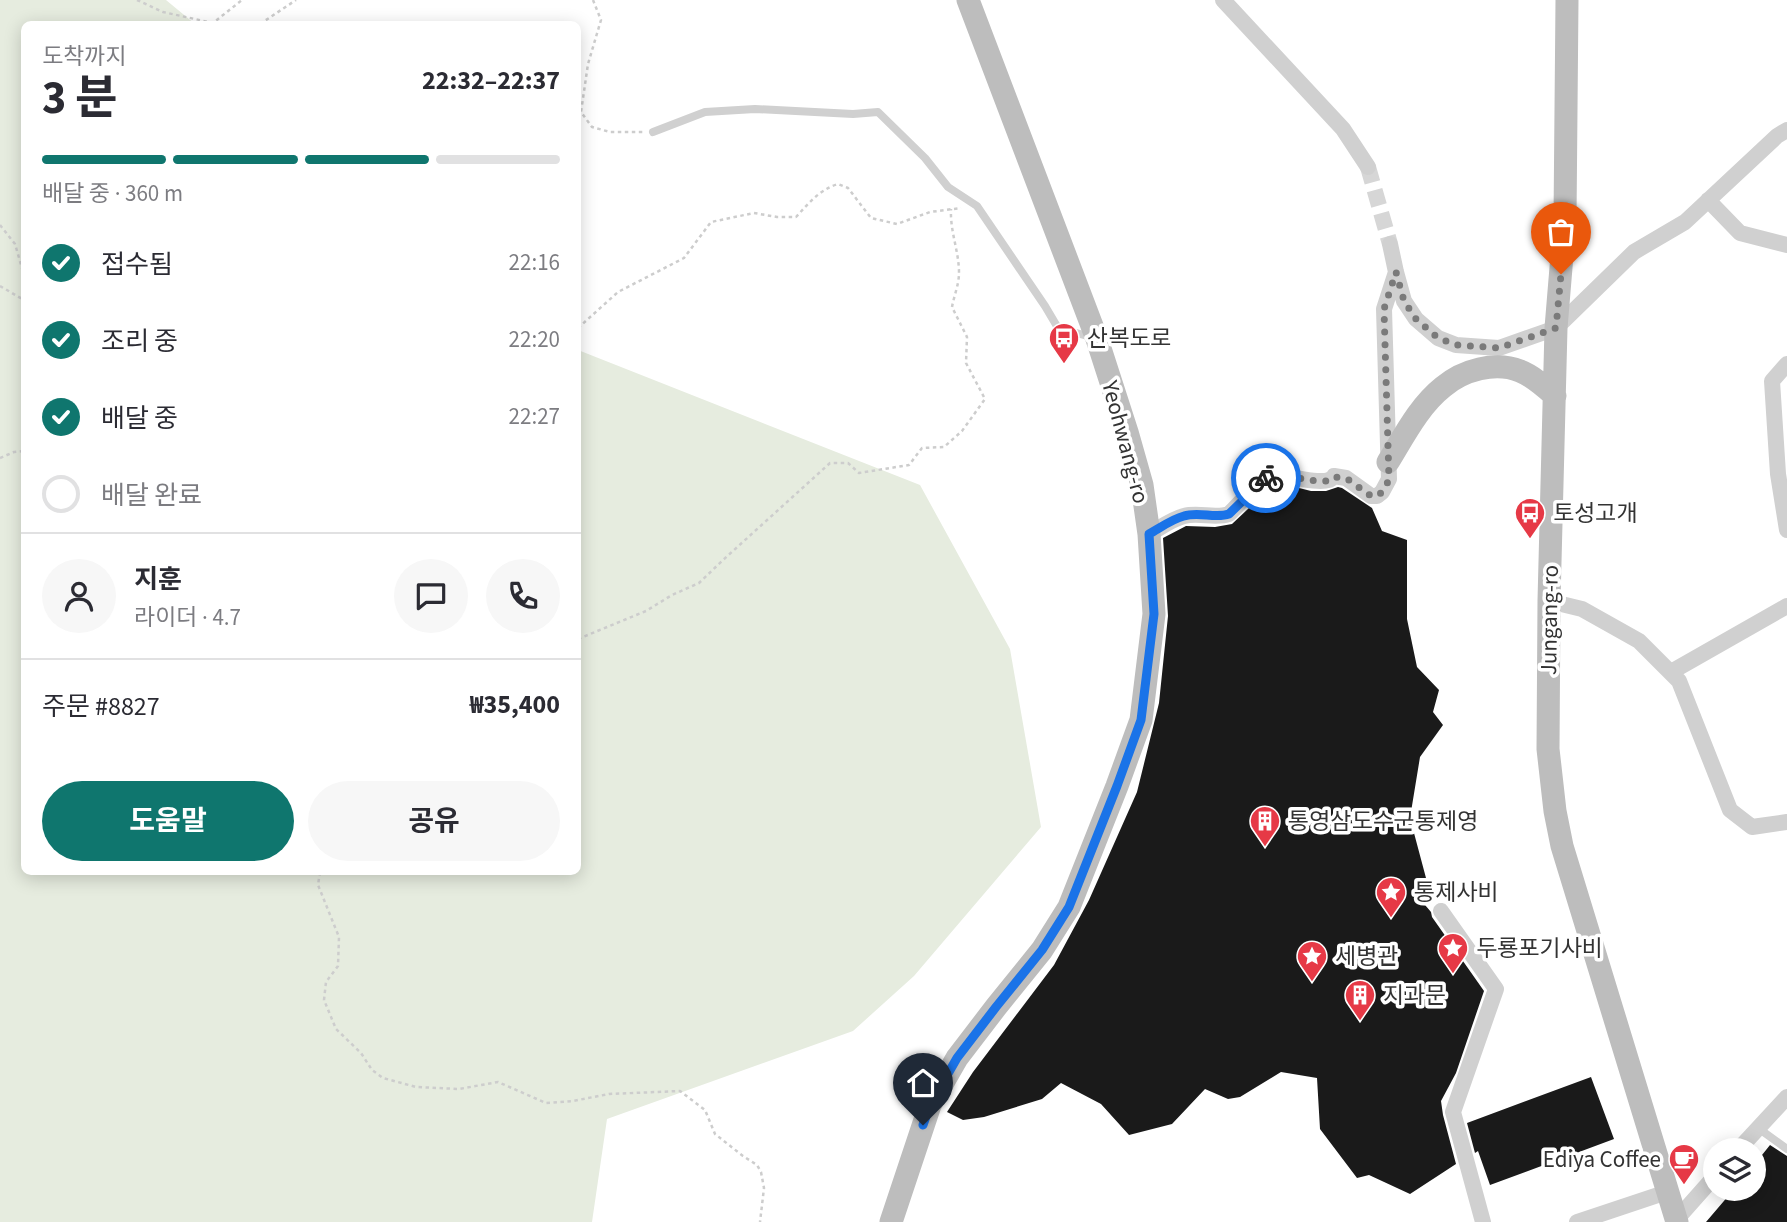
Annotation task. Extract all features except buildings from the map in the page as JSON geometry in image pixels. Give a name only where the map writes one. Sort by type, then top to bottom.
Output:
[{"type":"street","name":"Yeohwang-ro","points":[[891,1222],[930,1105],[957,1058],[1042,950],[1069,907],[1141,720],[1154,614],[1149,534],[1142,485],[1127,432],[1097,339],[968,0]]},
{"type":"street","points":[[1223,0],[1343,129],[1368,167]]},
{"type":"street","name":"Jungang-ro","points":[[1567,0],[1565,219],[1556,328],[1548,748],[1555,811],[1573,885],[1676,1221]]},
{"type":"street","points":[[1390,244],[1404,301],[1416,319],[1438,338],[1457,345],[1499,348],[1556,328],[1634,252],[1685,222],[1777,136],[1787,130]]},
{"type":"street","points":[[1708,200],[1740,233],[1787,245]]},
{"type":"street","points":[[1149,534],[1185,516],[1201,514],[1222,517],[1229,514],[1264,479],[1280,472],[1285,476],[1317,481],[1329,481],[1334,477],[1346,478],[1371,496],[1382,492],[1389,480],[1384,309],[1396,272]]},
{"type":"street","points":[[1787,364],[1772,381],[1778,474],[1787,530]]},
{"type":"street","points":[[1388,462],[1423,408],[1443,386],[1467,373],[1494,365],[1520,371],[1555,396]]},
{"type":"street","points":[[1549,601],[1582,609],[1639,641],[1679,681],[1730,810],[1752,827],[1787,822]]},
{"type":"street","points":[[1671,672],[1787,606]]},
{"type":"street","points":[[1441,911],[1496,989],[1453,1112],[1483,1222]]},
{"type":"street","points":[[1749,1138],[1785,1103]]},
{"type":"street","points":[[1676,1221],[1703,1190]]},
{"type":"street","points":[[1577,1222],[1667,1192]]},
{"type":"lane","points":[[653,132],[705,112],[878,112],[925,158],[948,187],[976,206],[1058,328],[1097,339]]},
{"type":"lane","points":[[1758,1128],[1787,1149]]},
{"type":"path","points":[[137,0],[163,12],[204,21]]},
{"type":"path","points":[[216,21],[242,0]]},
{"type":"path","points":[[264,21],[296,0]]},
{"type":"path","points":[[593,0],[601,20],[588,64],[582,112],[592,127],[610,132],[653,132]]},
{"type":"path","points":[[581,325],[618,292],[684,258],[711,222],[754,213],[796,217],[818,194],[838,184],[848,188],[871,218],[897,224],[930,212],[976,206]]},
{"type":"path","points":[[581,638],[646,611],[699,583],[830,463],[848,463],[859,474],[909,465],[922,448],[943,447],[962,431],[985,399],[966,363],[967,337],[952,307],[960,275],[956,243],[950,226],[951,209]]},
{"type":"path","points":[[0,225],[15,244],[21,265]]},
{"type":"path","points":[[0,286],[21,298]]},
{"type":"path","points":[[0,458],[21,451]]},
{"type":"path","points":[[320,875],[318,885],[339,937],[338,966],[326,982],[324,1000],[336,1029],[361,1053],[372,1070],[383,1077],[416,1087],[459,1089],[498,1082],[546,1103],[609,1094],[680,1091],[705,1110],[715,1134],[757,1165],[764,1188],[760,1222]]},
{"type":"shaded area","points":[[0,0],[166,0],[191,21],[21,21],[21,875],[581,875],[581,351],[920,485],[1010,649],[1041,827],[914,976],[853,1031],[607,1119],[592,1222],[0,1222]]},
{"type":"tunnel","points":[[1368,167],[1390,244]]},
{"type":"way so far","points":[[1266,478],[1280,472],[1285,476],[1317,481],[1329,481],[1334,477],[1346,478],[1371,496],[1382,492],[1389,480],[1384,309],[1396,272],[1404,301],[1416,319],[1438,338],[1457,345],[1499,348],[1556,328],[1561,274]]},
{"type":"place","name":"산복도로","points":[[1064,365]]},
{"type":"place","name":"토성고개","points":[[1530,540]]},
{"type":"place","name":"통영삼도수군통제영","points":[[1265,848]]},
{"type":"place","name":"통제사비","points":[[1391,919]]},
{"type":"place","name":"두룡포기사비","points":[[1453,975]]},
{"type":"place","name":"세병관","points":[[1312,983]]},
{"type":"place","name":"지과문","points":[[1360,1022]]},
{"type":"place","name":"Ediya Coffee","points":[[1684,1186]]},
{"type":"route","points":[[923,1125],[930,1105],[957,1058],[1042,950],[1069,907],[1117,786],[1141,720],[1154,614],[1149,534],[1185,516],[1201,514],[1222,517],[1229,514],[1266,478]]}]
